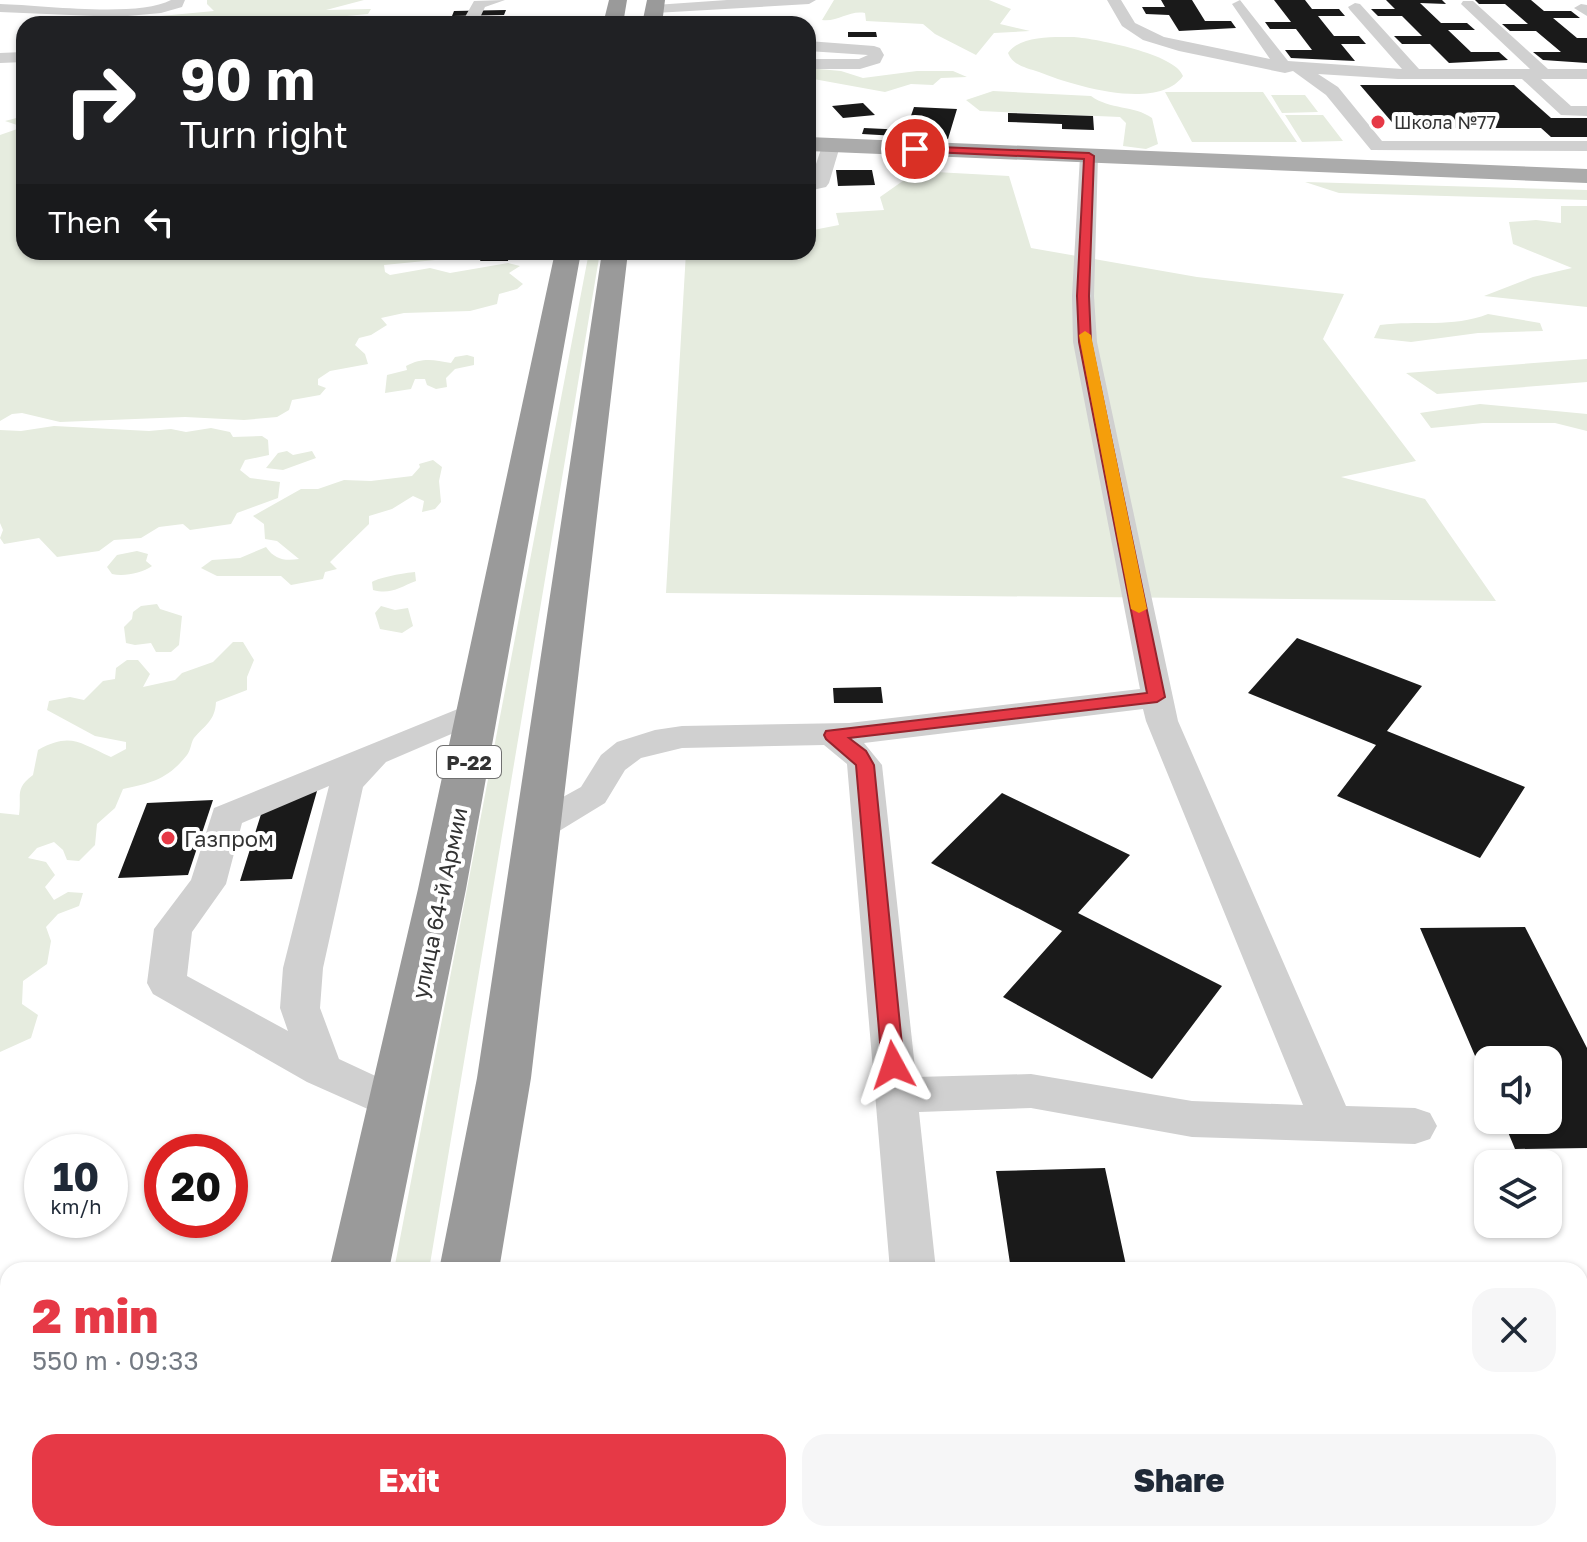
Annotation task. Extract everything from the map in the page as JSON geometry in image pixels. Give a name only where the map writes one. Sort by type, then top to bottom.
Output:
[{"type":"highway","name":"улица 64-й Армии","points":[[361,1262],[480,710],[566,260]]},
{"type":"highway","points":[[470,1262],[504,1078],[614,260]]},
{"type":"main road","points":[[820,145],[1587,176]]},
{"type":"street","points":[[0,8],[132,11],[170,7],[178,0]]},
{"type":"street","points":[[473,16],[479,4],[498,0]]},
{"type":"street","points":[[655,11],[733,3],[809,0]]},
{"type":"street","points":[[1114,0],[1128,24],[1153,38],[1181,47],[1292,68],[1415,74],[1587,74]]},
{"type":"street","points":[[1239,4],[1292,68],[1332,91],[1377,146],[1587,146]]},
{"type":"street","points":[[1468,4],[1567,111],[1587,111]]},
{"type":"street","points":[[1355,7],[1415,74]]},
{"type":"street","points":[[816,46],[861,48],[874,51],[876,55],[874,60],[860,64],[816,64]]},
{"type":"street","points":[[816,184],[819,183],[820,145]]},
{"type":"street","points":[[1089,156],[1083,296],[1085,342],[1162,721],[1332,1124]]},
{"type":"street","points":[[538,827],[593,795],[613,763],[629,750],[655,741],[682,737],[832,735],[1157,697]]},
{"type":"street","points":[[397,1105],[322,1070],[167,983],[173,929],[208,884],[226,816],[480,710]]},
{"type":"street","points":[[832,735],[859,756],[865,765],[912,1262]]},
{"type":"street","points":[[322,1070],[300,1008],[303,968],[347,783],[375,754]]},
{"type":"street","points":[[479,1262],[504,1078]]},
{"type":"street","points":[[896,1095],[1031,1091],[1192,1119],[1415,1126]]},
{"type":"shaded area","points":[[207,0],[364,0],[326,10],[371,9],[368,14],[347,16],[161,16],[214,11]]},
{"type":"shaded area","points":[[834,0],[989,0],[1011,9],[1000,24],[1030,31],[994,33],[976,55],[935,34],[923,24],[866,21],[865,13],[822,20]]},
{"type":"shaded area","points":[[1074,37],[1117,44],[1152,55],[1177,68],[1183,76],[1171,87],[1154,92],[1114,92],[1071,83],[1025,68],[1013,61],[1008,53],[1029,40]]},
{"type":"shaded area","points":[[816,69],[841,71],[863,78],[917,71],[953,71],[967,77],[941,78],[933,85],[911,84],[885,92],[816,79]]},
{"type":"shaded area","points":[[993,91],[1091,96],[1106,104],[1138,111],[1152,118],[1158,144],[1146,149],[1123,146],[1126,123],[1120,117],[980,111],[966,100]]},
{"type":"shaded area","points":[[1165,92],[1263,92],[1297,142],[1192,142]]},
{"type":"shaded area","points":[[1271,95],[1305,95],[1318,112],[1282,113]]},
{"type":"shaded area","points":[[1285,115],[1323,115],[1343,141],[1302,142]]},
{"type":"shaded area","points":[[16,129],[16,260],[435,260],[384,265],[385,272],[390,275],[430,268],[450,273],[508,263],[520,266],[509,273],[523,284],[499,294],[497,304],[470,311],[404,313],[381,318],[387,325],[359,338],[355,345],[365,354],[368,364],[330,371],[318,379],[318,385],[326,388],[320,395],[292,400],[289,410],[277,417],[60,422],[22,413],[12,414],[0,421],[0,135]]},
{"type":"shaded area","points":[[917,171],[1009,176],[1031,248],[1197,277],[1344,294],[1323,339],[1416,461],[1341,477],[1425,499],[1496,601],[666,593],[686,260],[816,260],[816,229],[839,225],[836,213],[884,210],[880,197]]},
{"type":"shaded area","points":[[1305,182],[1587,190],[1587,200],[1339,193]]},
{"type":"shaded area","points":[[1561,206],[1587,206],[1587,307],[1484,296],[1533,277],[1572,268],[1513,244],[1509,222],[1536,220],[1561,223]]},
{"type":"shaded area","points":[[587,260],[599,260],[430,1262],[396,1262]]},
{"type":"shaded area","points":[[1488,314],[1540,323],[1543,331],[1478,333],[1411,342],[1374,338],[1380,325],[1461,321]]},
{"type":"shaded area","points":[[455,357],[474,357],[474,365],[455,369],[446,378],[447,387],[436,389],[427,385],[425,379],[415,379],[411,389],[385,393],[387,375],[407,370],[406,366],[412,363],[428,360],[451,363]]},
{"type":"shaded area","points":[[1587,359],[1587,382],[1437,394],[1406,373]]},
{"type":"shaded area","points":[[1480,404],[1587,414],[1587,431],[1555,423],[1483,423],[1431,428],[1420,413]]},
{"type":"shaded area","points":[[54,426],[186,432],[211,428],[230,432],[233,437],[262,436],[268,440],[269,455],[245,460],[240,470],[250,478],[280,482],[278,498],[237,513],[231,524],[190,530],[183,524],[159,527],[141,538],[114,540],[99,551],[57,557],[39,538],[4,544],[0,538],[3,530],[0,523],[0,430],[21,431]]},
{"type":"shaded area","points":[[287,451],[293,455],[312,451],[316,458],[283,470],[266,468],[278,453]]},
{"type":"shaded area","points":[[433,460],[442,467],[439,481],[441,502],[435,509],[422,512],[424,501],[413,496],[392,509],[369,516],[369,524],[330,562],[337,569],[325,572],[323,579],[291,585],[281,576],[217,576],[201,568],[212,560],[240,558],[266,547],[281,559],[299,559],[277,541],[265,539],[264,524],[253,516],[301,489],[318,489],[344,480],[371,481],[412,476],[419,464]]},
{"type":"shaded area","points":[[137,551],[148,554],[146,561],[152,566],[122,575],[112,574],[107,567],[117,555]]},
{"type":"shaded area","points":[[415,572],[416,581],[400,588],[373,590],[372,582],[376,580]]},
{"type":"shaded area","points":[[157,604],[160,609],[182,616],[179,645],[171,652],[156,652],[151,643],[126,643],[124,627],[132,619],[133,612],[141,606]]},
{"type":"shaded area","points":[[381,606],[395,610],[408,608],[413,626],[402,633],[380,629],[375,613]]},
{"type":"shaded area","points":[[233,642],[243,642],[254,660],[247,677],[247,690],[216,702],[212,718],[194,738],[180,763],[159,779],[123,789],[115,808],[97,824],[95,845],[79,861],[67,860],[63,850],[54,842],[37,848],[28,858],[46,862],[55,875],[45,887],[54,900],[68,892],[83,893],[79,906],[58,914],[46,927],[51,941],[47,964],[23,981],[22,1004],[38,1015],[31,1038],[0,1052],[0,813],[19,815],[21,789],[33,775],[38,750],[67,741],[83,744],[111,757],[126,749],[126,742],[95,736],[47,710],[49,701],[70,697],[84,700],[103,681],[115,679],[116,668],[127,660],[138,660],[150,674],[143,687],[175,680],[182,673],[213,662]]},
{"type":"building","points":[[1161,0],[1192,0],[1205,21],[1231,21],[1236,28],[1179,31],[1169,15],[1146,14],[1142,7],[1165,7]]},
{"type":"building","points":[[1274,0],[1305,0],[1312,9],[1339,9],[1345,16],[1318,16],[1334,36],[1359,36],[1366,44],[1341,44],[1355,61],[1291,58],[1285,50],[1312,50],[1296,29],[1270,29],[1265,22],[1291,22]]},
{"type":"building","points":[[1386,0],[1442,0],[1446,4],[1420,3],[1441,23],[1467,23],[1475,30],[1448,30],[1471,52],[1499,52],[1508,60],[1449,63],[1430,44],[1402,44],[1394,36],[1422,36],[1402,16],[1378,16],[1371,9],[1395,9]]},
{"type":"building","points":[[1475,0],[1531,0],[1544,11],[1571,11],[1580,18],[1553,18],[1577,38],[1587,38],[1587,63],[1543,60],[1533,52],[1561,52],[1536,31],[1510,31],[1502,24],[1528,24],[1505,4],[1479,4]]},
{"type":"building","points":[[506,10],[504,15],[452,16],[454,11]]},
{"type":"building","points":[[848,32],[876,32],[877,37],[848,37]]},
{"type":"building","points":[[1360,85],[1514,85],[1551,118],[1587,118],[1587,137],[1551,137],[1541,128],[1397,128]]},
{"type":"building","points":[[863,103],[875,115],[843,118],[832,106]]},
{"type":"building","points":[[914,107],[957,109],[948,139],[862,134],[864,128],[906,130]]},
{"type":"building","points":[[1008,113],[1093,116],[1094,130],[1062,129],[1062,124],[1008,122]]},
{"type":"building","points":[[836,170],[872,170],[875,185],[838,186]]},
{"type":"building","points":[[1297,638],[1422,686],[1387,731],[1525,787],[1480,858],[1337,796],[1376,745],[1248,693]]},
{"type":"building","points":[[881,687],[883,703],[834,703],[833,688]]},
{"type":"building","points":[[317,791],[292,879],[240,881],[268,792]]},
{"type":"building","points":[[1002,793],[1130,855],[1078,913],[1222,986],[1152,1079],[1003,997],[1062,931],[931,863]]},
{"type":"building","points":[[213,800],[188,875],[118,878],[147,803]]},
{"type":"building","points":[[1525,927],[1587,1048],[1587,1148],[1515,1149],[1509,1134],[1562,1134],[1562,1046],[1474,1046],[1474,1053],[1420,928]]},
{"type":"building","points":[[1105,1168],[1125,1262],[1010,1262],[996,1171]]},
{"type":"slow traffic","points":[[1085,335],[1139,609]]},
{"type":"place","name":"Школа №77","points":[[1378,122]]},
{"type":"place","name":"Газпром","points":[[168,838]]},
{"type":"route","points":[[893,1065],[865,765],[859,756],[832,735],[1157,697],[1085,342],[1083,296],[1089,156],[915,149]]}]
